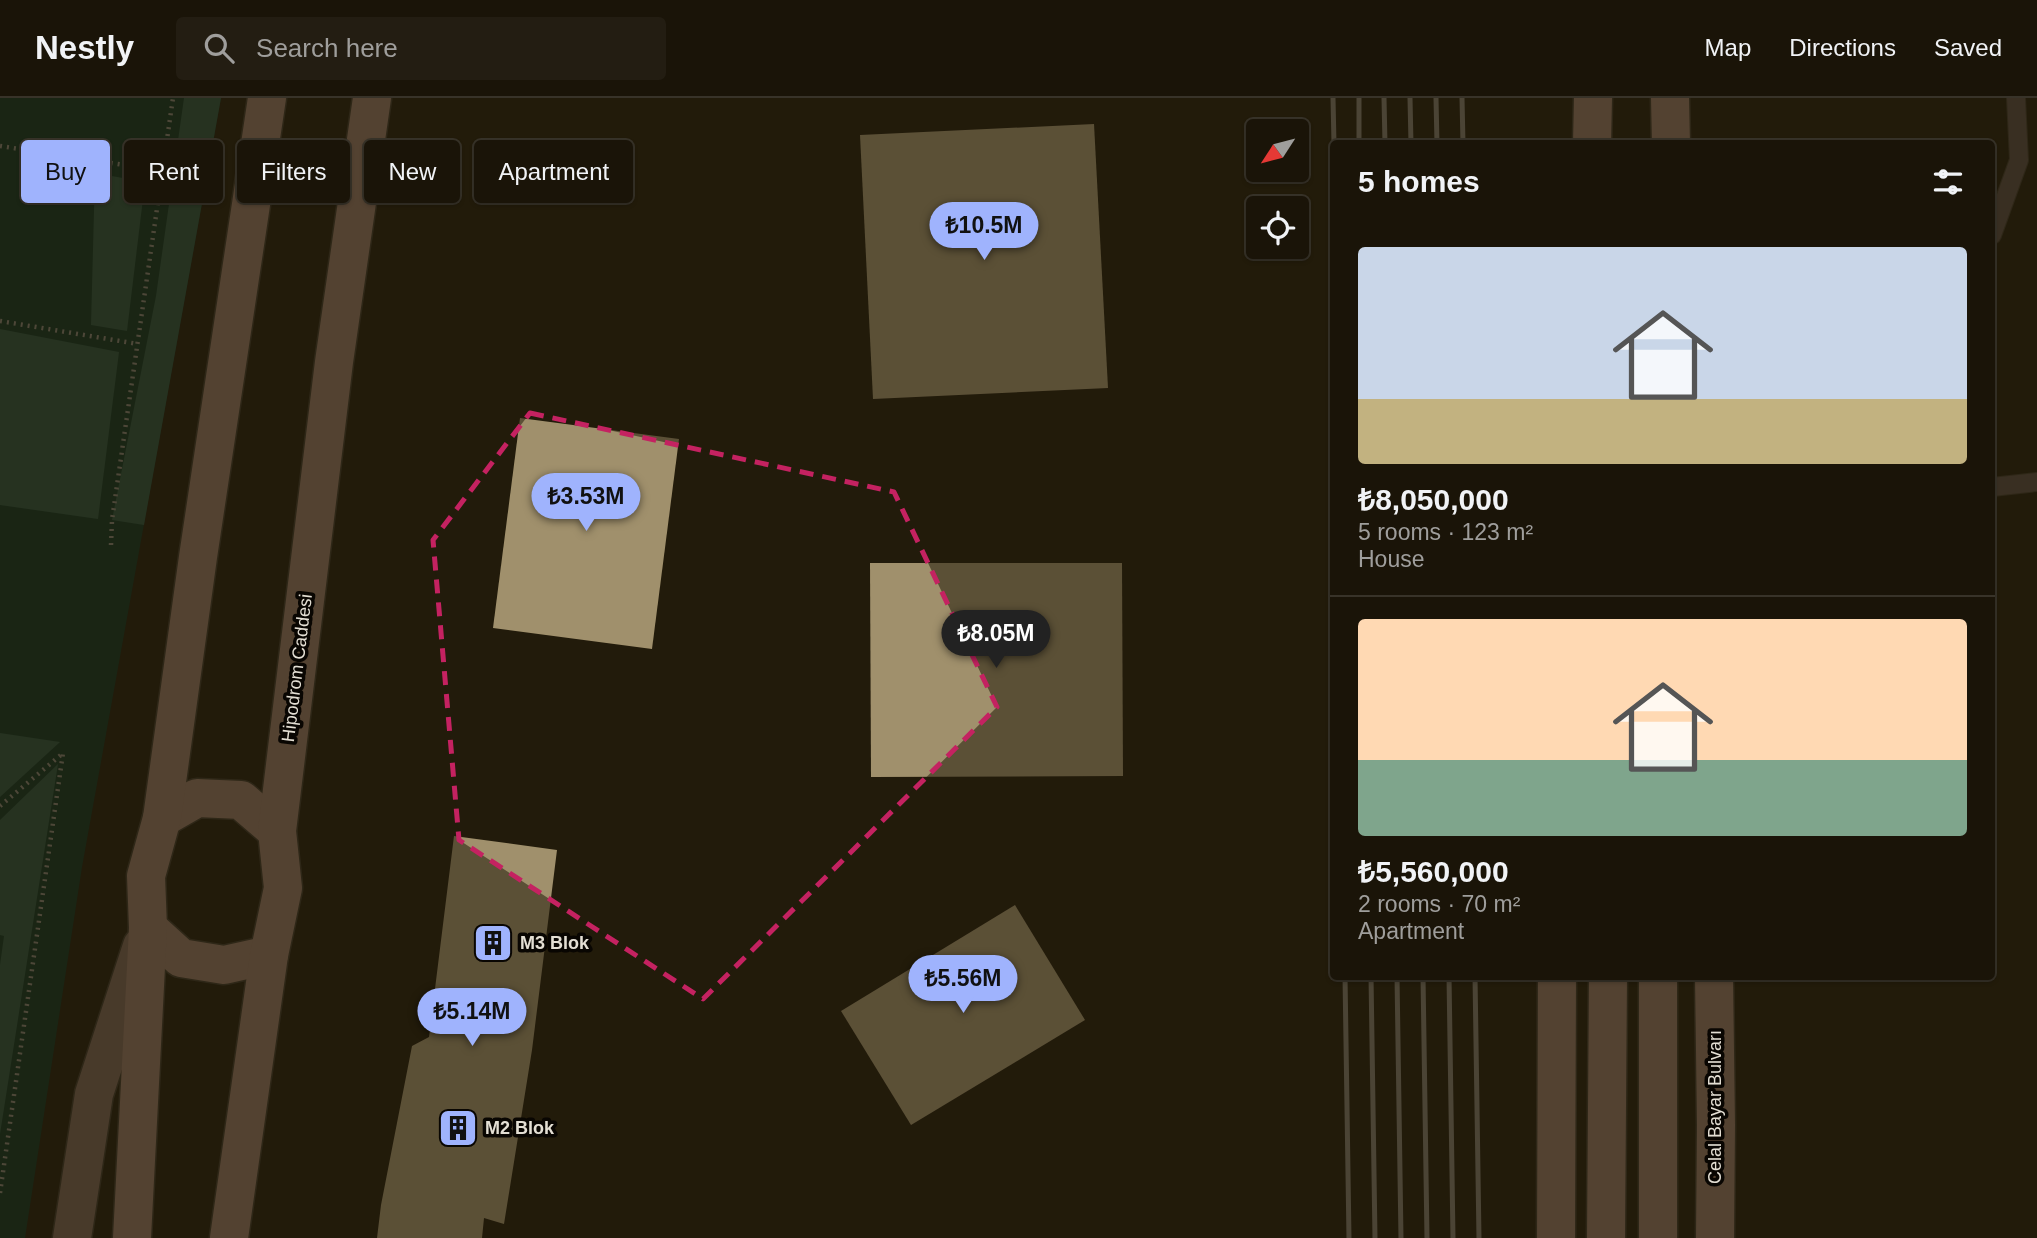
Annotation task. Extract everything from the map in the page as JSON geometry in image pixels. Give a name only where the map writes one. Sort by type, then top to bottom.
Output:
[{"type":"main road","points":[[131,1238],[148,928],[146,876],[162,818],[267,98]]},
{"type":"main road","name":"Hipodrom Caddesi","points":[[229,1238],[269,955],[283,888],[276,831],[334,362],[372,98]]},
{"type":"main road","points":[[1592,140],[1593,98]]},
{"type":"main road","points":[[1670,98],[1671,140]]},
{"type":"main road","points":[[162,818],[197,798],[241,800],[276,831]]},
{"type":"main road","points":[[148,928],[181,958],[224,965],[269,955]]},
{"type":"main road","points":[[1556,1238],[1558,980]]},
{"type":"main road","points":[[1606,1238],[1608,980]]},
{"type":"main road","points":[[1658,980],[1658,1238]]},
{"type":"main road","name":"Celal Bayar Bulvarı","points":[[1714,980],[1715,1238]]},
{"type":"street","points":[[72,1238],[94,1094],[148,928]]},
{"type":"lane","points":[[1995,227],[2020,160],[2016,98]]},
{"type":"lane","points":[[1995,486],[2037,482]]},
{"type":"path","points":[[167,140],[173,98]]},
{"type":"path","points":[[0,146],[124,165]]},
{"type":"path","points":[[111,545],[112,520],[158,203]]},
{"type":"path","points":[[0,321],[138,344]]},
{"type":"path","points":[[0,806],[63,753],[0,1193]]},
{"type":"highlighted area","points":[[530,413],[894,492],[997,707],[703,999],[459,840],[433,540]]},
{"type":"green space","points":[[0,98],[221,98],[213,140],[124,140],[124,203],[202,203],[82,867],[25,1238],[0,1238]]},
{"type":"green space","points":[[184,98],[221,98],[213,140],[178,140]]},
{"type":"green space","points":[[110,176],[124,178],[124,203],[142,203],[127,331],[91,325],[94,203],[110,203]]},
{"type":"green space","points":[[169,203],[202,203],[144,525],[112,520],[156,296]]},
{"type":"green space","points":[[0,329],[119,352],[98,519],[0,505]]},
{"type":"green space","points":[[0,733],[60,742],[0,797]]},
{"type":"green space","points":[[58,764],[0,1134],[0,965],[4,936],[0,935],[0,820]]},
{"type":"building","points":[[1094,124],[1108,388],[873,399],[860,135]]},
{"type":"building","points":[[520,418],[679,439],[652,649],[493,628]]},
{"type":"building","points":[[870,563],[1122,563],[1123,776],[871,777]]},
{"type":"building","points":[[454,836],[557,850],[532,1050],[504,1224],[484,1218],[482,1238],[377,1238],[412,1046],[429,1037]]},
{"type":"building","points":[[1015,905],[1085,1020],[911,1125],[841,1011]]},
{"type":"railway","points":[[1333,98],[1334,140]]},
{"type":"railway","points":[[1359,98],[1359,140]]},
{"type":"railway","points":[[1384,98],[1385,140]]},
{"type":"railway","points":[[1410,98],[1411,140]]},
{"type":"railway","points":[[1436,98],[1437,140]]},
{"type":"railway","points":[[1462,98],[1463,140]]},
{"type":"railway","points":[[1345,980],[1349,1238]]},
{"type":"railway","points":[[1371,980],[1375,1238]]},
{"type":"railway","points":[[1397,980],[1401,1238]]},
{"type":"railway","points":[[1423,980],[1427,1238]]},
{"type":"railway","points":[[1449,980],[1453,1238]]},
{"type":"railway","points":[[1475,980],[1479,1238]]},
{"type":"place","name":"M3 Blok","points":[[493,943]]},
{"type":"place","name":"M2 Blok","points":[[458,1128]]}]
